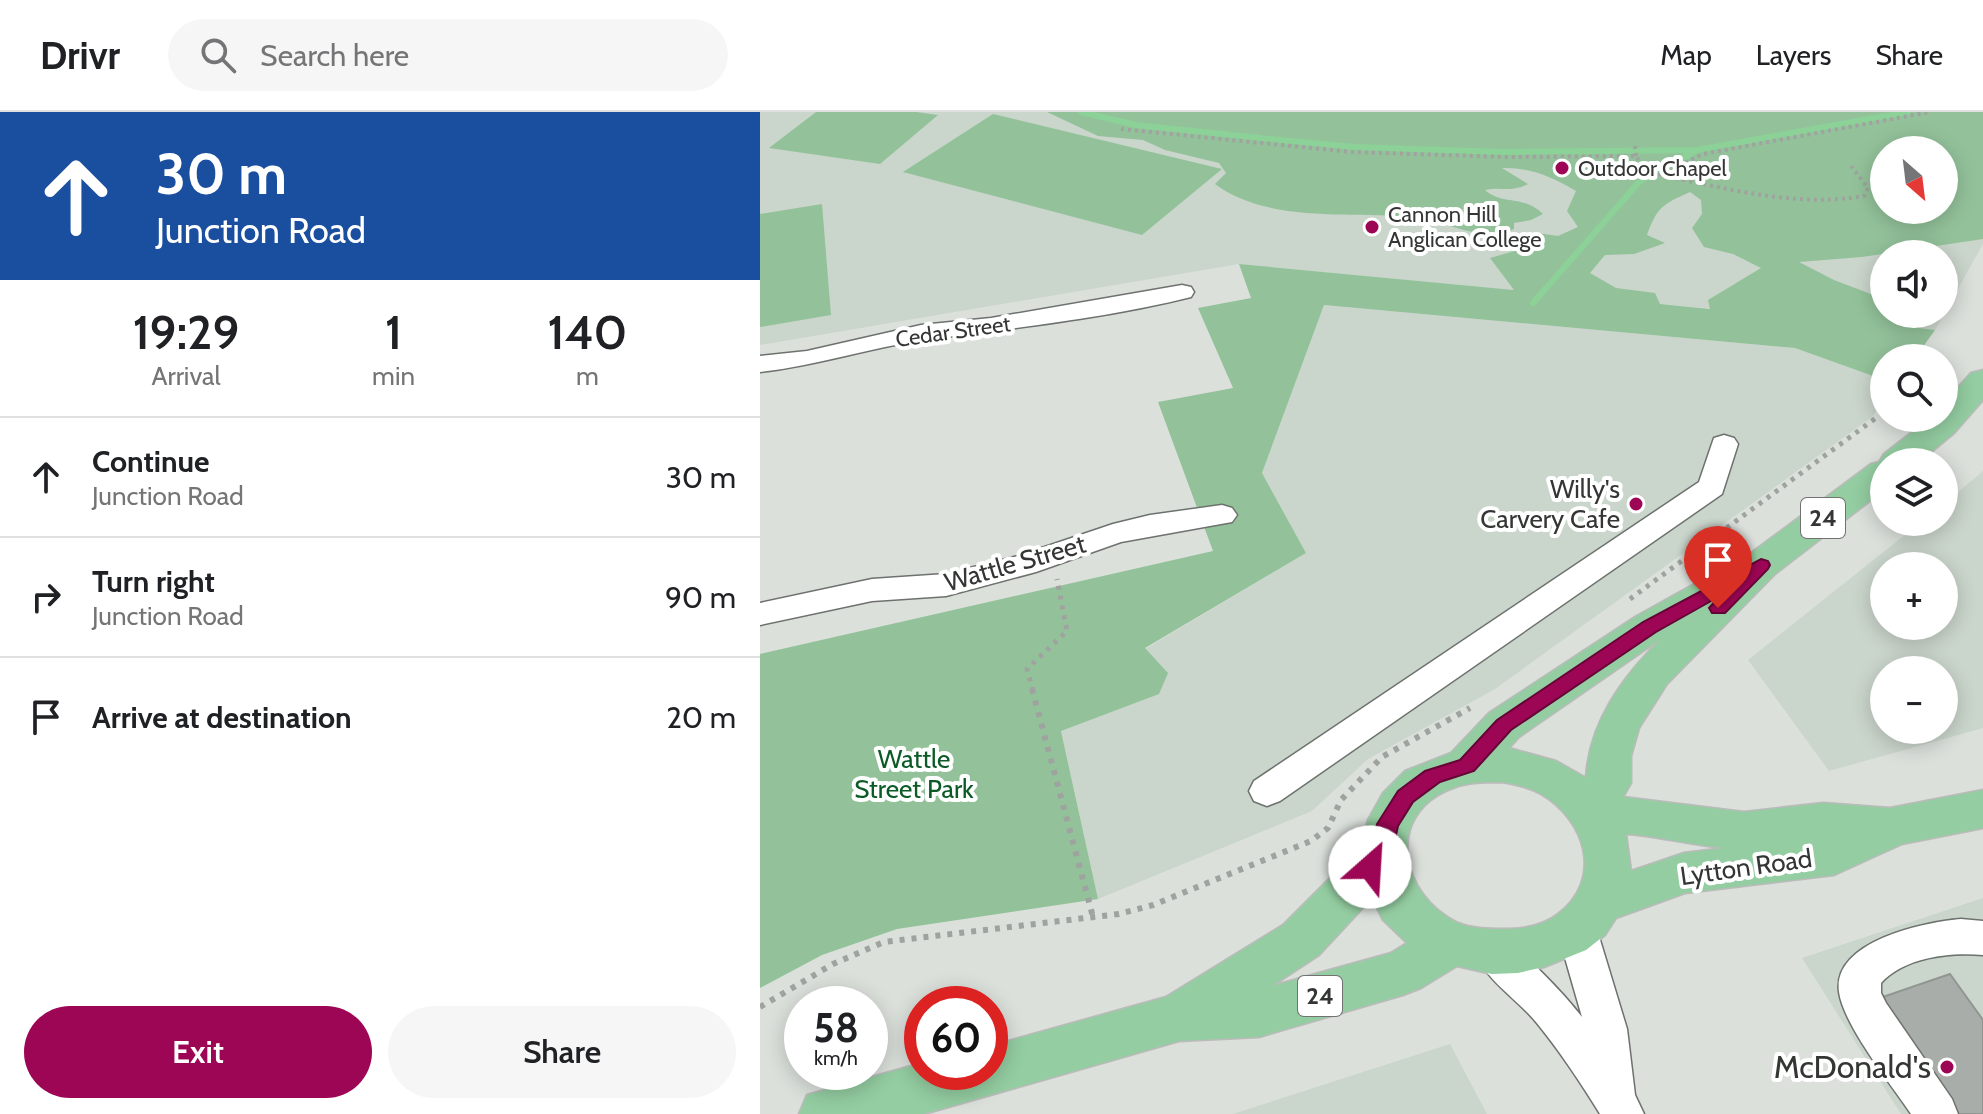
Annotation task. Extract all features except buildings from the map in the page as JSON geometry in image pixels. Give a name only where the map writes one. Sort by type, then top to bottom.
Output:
[{"type":"main road","points":[[1914,448],[1942,426],[1983,380]]},
{"type":"main road","name":"24","points":[[1467,765],[1504,725],[1649,627],[1761,565],[1870,483]]},
{"type":"main road","name":"24","points":[[1591,811],[1608,783],[1613,739],[1641,686],[1761,565]]},
{"type":"main road","name":"24","points":[[1008,1065],[1179,1017],[1259,1013],[1403,972],[1473,948],[1525,952],[1553,943],[1589,916],[1610,874],[1608,843],[1591,811],[1564,785],[1534,771],[1501,764],[1467,765],[1433,776],[1405,797],[1388,824],[1382,856],[1301,940],[1179,1017]]},
{"type":"main road","name":"Lytton Road","points":[[1591,811],[1744,831],[1823,822],[1890,827],[1983,809]]},
{"type":"main road","name":"Lytton Road","points":[[1589,916],[1684,873],[1834,855],[1890,827]]},
{"type":"main road","points":[[1382,856],[1388,882],[1401,906],[1423,928],[1473,948]]},
{"type":"main road","name":"24","points":[[826,1114],[916,1090]]},
{"type":"street","name":"Cedar Street","points":[[760,364],[816,358],[913,334],[991,326],[1143,292],[1182,292]]},
{"type":"street","points":[[1267,791],[1712,487],[1724,444]]},
{"type":"street","name":"Wattle Street","points":[[760,614],[861,592],[946,585],[1150,525],[1222,515]]},
{"type":"street","points":[[1589,916],[1618,1105]]},
{"type":"street","points":[[1936,1114],[1871,1015],[1860,993],[1863,973],[1870,964],[1889,954],[1927,941],[1955,936],[1983,938]]},
{"type":"street","points":[[1473,948],[1550,1007],[1618,1105]]},
{"type":"path","points":[[1659,175],[1703,154],[1930,112]]},
{"type":"path","points":[[1121,129],[1352,152],[1506,157],[1636,156]]},
{"type":"path","points":[[1635,146],[1636,156],[1646,172],[1750,191],[1846,202],[1864,196],[1868,188],[1851,166]]},
{"type":"path","points":[[1046,557],[1057,579],[1067,631],[1027,669],[1093,917]]},
{"type":"shaded area","name":"Cannon Hill Anglican College","points":[[760,112],[1983,112],[1983,244],[1958,289],[1958,240],[1870,240],[1870,324],[1239,264],[760,345]]},
{"type":"shaded area","points":[[1324,305],[1795,348],[1870,375],[1870,418],[1495,689],[1368,759],[1312,811],[1098,899],[1061,730],[1159,694],[1145,649],[1306,553],[1262,473]]},
{"type":"shaded area","points":[[1983,471],[1983,728],[1958,735],[1958,656],[1870,656],[1870,744],[1926,744],[1829,771],[1748,660],[1870,563],[1870,640],[1958,640],[1958,552],[1883,552],[1903,536],[1958,536],[1958,492]]},
{"type":"shaded area","points":[[1983,898],[1983,1114],[1901,1114],[1802,958]]},
{"type":"shaded area","points":[[1450,1044],[1487,1114],[1233,1114]]},
{"type":"green space","points":[[816,112],[916,112],[938,115],[880,164],[769,148]]},
{"type":"green space","name":"Wattle Street Park","points":[[1047,112],[1983,112],[1983,239],[1958,243],[1958,240],[1870,240],[1870,256],[1799,262],[1870,294],[1870,328],[1935,330],[1925,344],[1870,344],[1870,375],[1795,348],[1324,305],[1262,473],[1306,553],[1145,648],[1168,673],[1159,694],[1061,731],[1098,899],[897,929],[822,955],[760,988],[760,654],[1213,551],[1158,402],[1233,388],[1198,308],[1251,298],[1239,264],[1514,290],[1490,258],[1518,250],[1531,232],[1558,236],[1578,227],[1567,211],[1576,191],[1549,177],[1522,169],[1502,168],[1528,184],[1517,188],[1485,190],[1499,198],[1528,204],[1543,214],[1514,223],[1514,229],[1490,234],[1413,217],[1311,213],[1260,205],[1236,197],[1215,184],[1226,173],[1219,163],[1165,150],[1143,140],[1098,136]],"holes":[[[1690,192],[1701,200],[1702,214],[1692,228],[1704,247],[1733,254],[1761,268],[1708,300],[1710,309],[1660,304],[1655,293],[1616,288],[1590,273],[1605,255],[1634,254],[1665,243],[1647,235],[1654,218],[1667,203]]]},
{"type":"green space","points":[[993,114],[1222,169],[1142,235],[903,172]]},
{"type":"green space","points":[[822,204],[831,315],[760,327],[760,214]]},
{"type":"waterway","points":[[1081,112],[1136,125],[1280,140],[1355,147],[1501,152],[1697,150],[1908,112]]},
{"type":"waterway","points":[[1533,303],[1640,181],[1694,152]]},
{"type":"place","name":"Outdoor Chapel","points":[[1562,168]]},
{"type":"place","name":"Cannon Hill Anglican College","points":[[1372,227]]},
{"type":"place","name":"Willy's Carvery Cafe","points":[[1636,504]]},
{"type":"place","name":"McDonald's","points":[[1947,1067]]},
{"type":"route","points":[[1370,867],[1382,856],[1388,824],[1405,797],[1433,776],[1467,765],[1504,725],[1649,627],[1761,565],[1718,608]]}]
